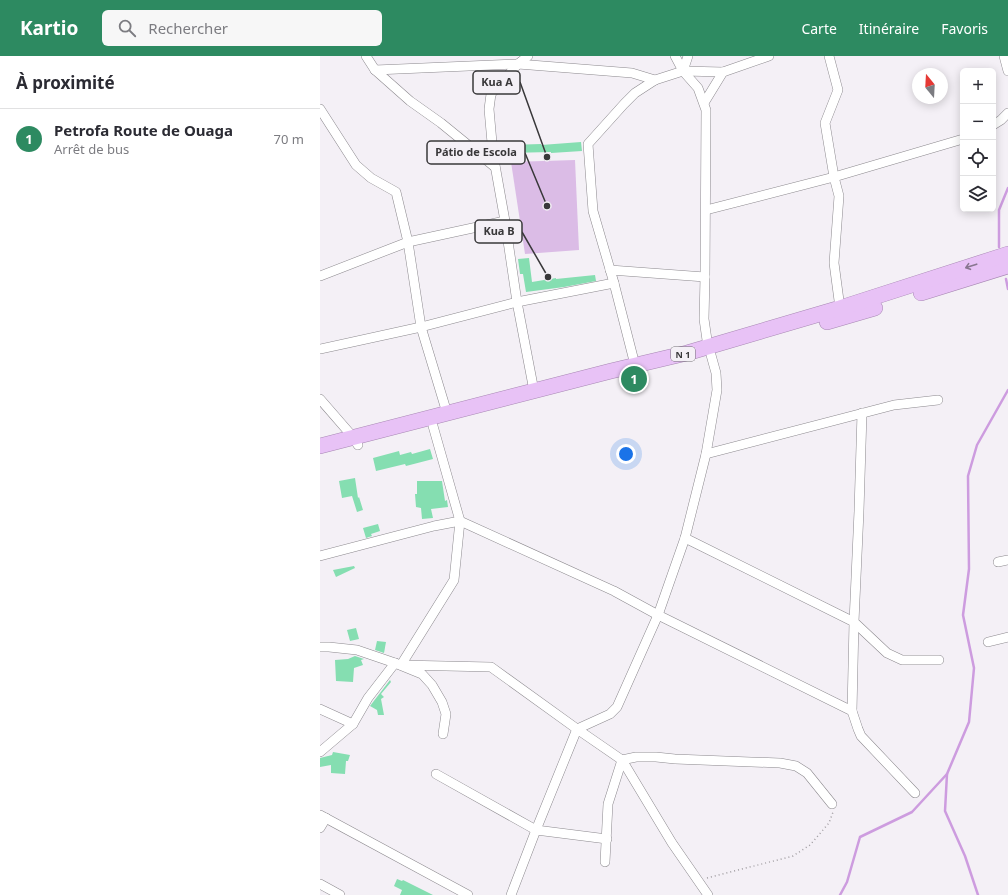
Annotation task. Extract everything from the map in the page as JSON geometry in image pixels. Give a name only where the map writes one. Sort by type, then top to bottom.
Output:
[{"type":"highway","name":"N 1","points":[[709,351],[1008,254]]},
{"type":"highway","name":"N 1","points":[[320,446],[356,441],[433,426],[661,363],[848,316],[1008,266]]},
{"type":"highway","name":"N 1","points":[[320,455],[356,441],[447,413],[635,365],[661,363]]},
{"type":"street","points":[[366,56],[374,70],[410,101],[441,123],[496,167]]},
{"type":"street","points":[[528,56],[518,64],[491,94],[489,110],[493,154],[517,302],[534,391]]},
{"type":"street","points":[[511,895],[577,729],[610,714],[617,707],[658,615],[685,538],[706,454],[717,390],[716,373],[709,351],[704,319],[706,110],[698,88],[683,71],[675,56]]},
{"type":"street","points":[[683,71],[688,56]]},
{"type":"street","points":[[635,365],[614,283],[593,211],[588,144],[635,93],[655,80],[683,71],[722,72],[769,56]]},
{"type":"street","points":[[829,56],[838,90],[825,123],[834,177],[839,196],[834,263],[840,308]]},
{"type":"street","points":[[1004,56],[1008,71]]},
{"type":"street","points":[[374,70],[518,64],[632,73],[655,80]]},
{"type":"street","points":[[704,103],[722,72]]},
{"type":"street","points":[[320,109],[356,165],[371,178],[396,192],[408,242],[420,327],[447,413]]},
{"type":"street","points":[[996,124],[1008,113]]},
{"type":"street","points":[[706,210],[834,177],[960,140]]},
{"type":"street","points":[[320,274],[408,242],[505,221]]},
{"type":"street","points":[[610,270],[705,277]]},
{"type":"street","points":[[320,349],[420,327],[517,302],[614,283]]},
{"type":"street","points":[[320,398],[356,441]]},
{"type":"street","points":[[706,454],[894,405],[938,400]]},
{"type":"street","points":[[862,413],[852,711],[861,736],[915,793]]},
{"type":"street","points":[[320,752],[353,724],[368,698],[398,664],[454,580],[460,521],[433,426]]},
{"type":"street","points":[[320,556],[434,526],[460,521],[614,591],[658,615],[852,711]]},
{"type":"street","points":[[685,538],[854,622],[887,653],[902,660],[939,660]]},
{"type":"street","points":[[998,562],[1008,560]]},
{"type":"street","points":[[988,642],[1008,637]]},
{"type":"street","points":[[320,647],[357,650],[422,674],[432,685],[442,702],[446,714],[444,734]]},
{"type":"street","points":[[398,664],[491,667],[622,760],[672,843],[708,895]]},
{"type":"street","points":[[320,709],[353,724]]},
{"type":"street","points":[[622,760],[636,757],[656,757],[780,763],[796,766],[807,774],[832,804]]},
{"type":"street","points":[[606,862],[608,804],[622,760]]},
{"type":"street","points":[[436,774],[536,830],[607,839]]},
{"type":"street","points":[[320,828],[323,816],[468,895]]},
{"type":"street","points":[[320,884],[340,895]]},
{"type":"path","points":[[698,880],[793,856],[810,844],[829,823],[833,813],[832,804]]},
{"type":"shaded area","points":[[575,160],[579,250],[525,254],[511,162]]},
{"type":"building","points":[[581,142],[582,151],[508,153],[508,145],[541,145]]},
{"type":"building","points":[[529,258],[532,282],[556,278],[595,275],[596,281],[526,292],[523,274],[520,274],[518,259]]},
{"type":"building","points":[[430,449],[433,459],[406,466],[405,464],[376,471],[373,458],[399,451],[400,455],[411,452],[412,454]]},
{"type":"building","points":[[355,478],[358,498],[359,497],[363,510],[357,512],[352,496],[342,498],[339,481]]},
{"type":"building","points":[[417,481],[442,481],[445,501],[447,500],[448,507],[431,509],[433,518],[422,519],[421,508],[416,507],[415,494],[417,494]]},
{"type":"building","points":[[378,524],[380,531],[371,534],[372,536],[366,538],[363,528]]},
{"type":"building","points":[[354,566],[355,568],[336,577],[333,570]]},
{"type":"building","points":[[356,628],[359,639],[350,641],[347,630]]},
{"type":"building","points":[[377,641],[386,642],[384,653],[375,650]]},
{"type":"building","points":[[355,656],[364,659],[361,660],[363,665],[354,668],[353,682],[336,681],[335,660],[348,659]]},
{"type":"building","points":[[390,680],[391,682],[381,694],[384,697],[381,699],[384,715],[378,715],[377,710],[370,706]]},
{"type":"building","points":[[333,752],[350,755],[348,761],[346,761],[345,774],[331,773],[331,765],[320,767],[320,758],[332,755]]},
{"type":"building","points":[[397,879],[403,880],[433,895],[400,895],[402,890],[394,886]]},
{"type":"waterway","points":[[999,247],[999,210],[1008,188]]},
{"type":"waterway","points":[[1006,279],[1008,289]]},
{"type":"waterway","points":[[978,895],[965,856],[945,811],[947,774],[969,722],[974,668],[963,615],[969,569],[968,476],[977,445],[1008,390]]},
{"type":"waterway","points":[[840,895],[847,882],[860,837],[912,812],[947,774]]},
{"type":"place","name":"Kua A","points":[[547,157]]},
{"type":"place","name":"Pátio de Escola","points":[[547,206]]},
{"type":"place","name":"Kua B","points":[[548,277]]},
{"type":"place","name":"Petrofa Route de Ouaga","points":[[634,379]]}]
